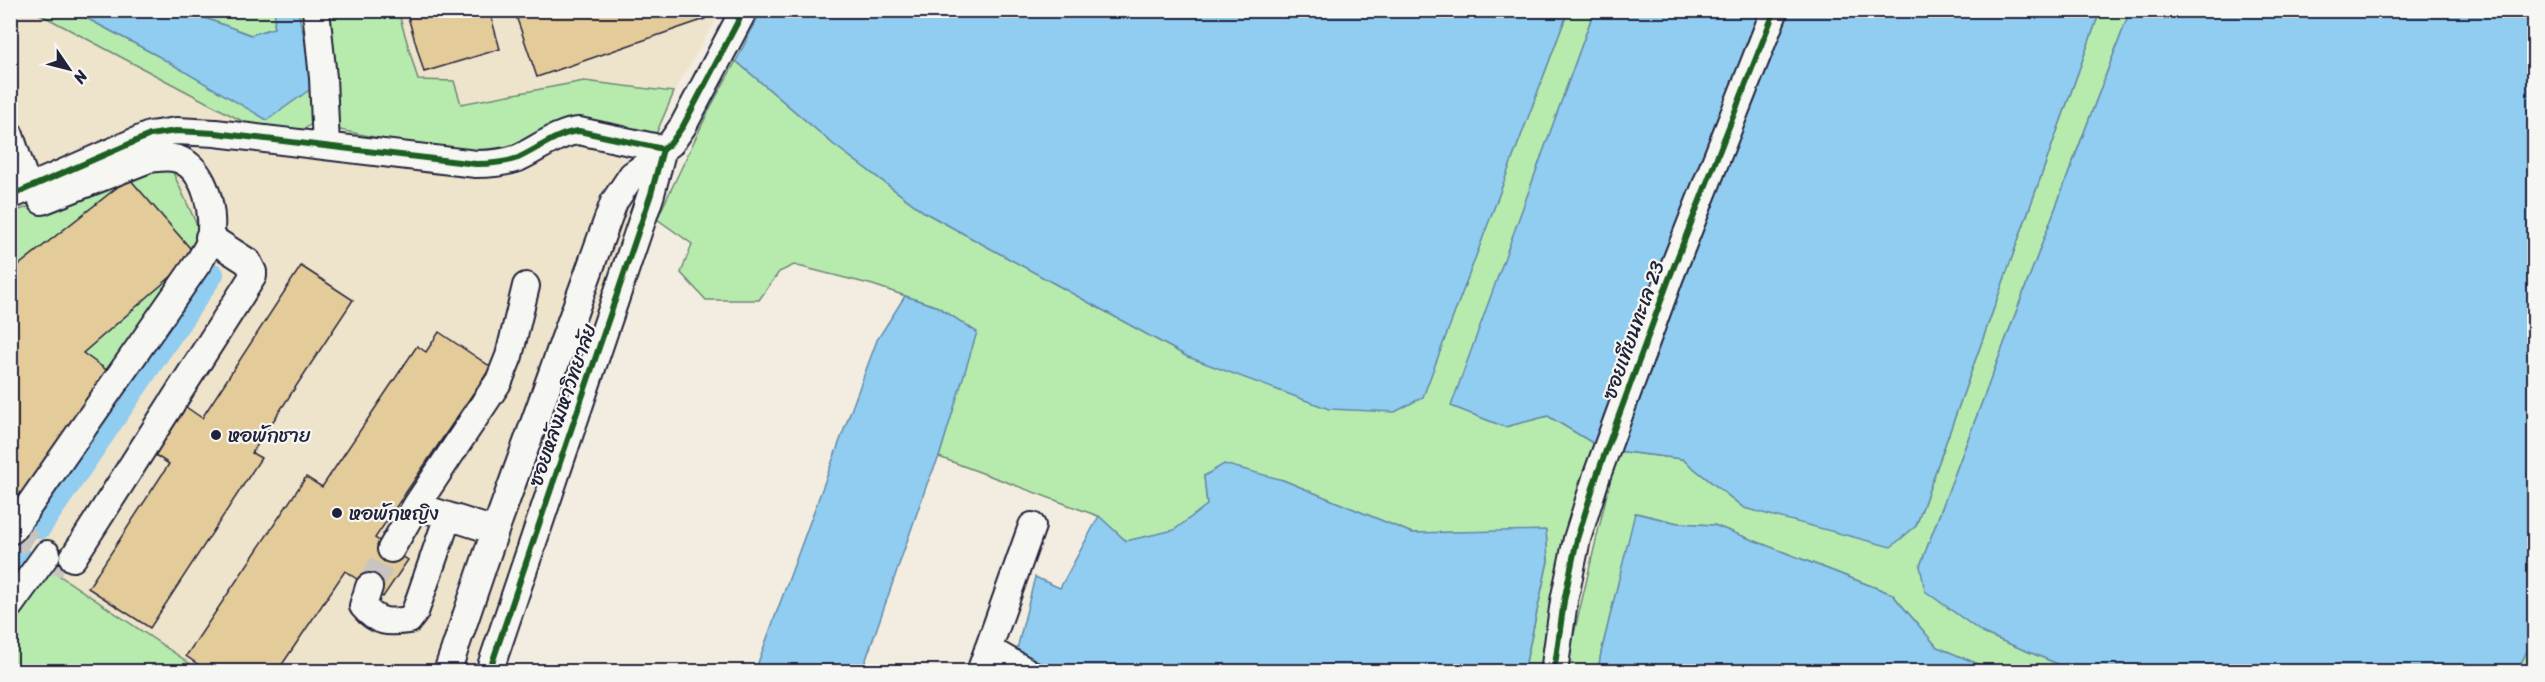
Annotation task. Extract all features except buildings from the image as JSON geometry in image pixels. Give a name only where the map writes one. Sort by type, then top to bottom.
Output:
[{"type":"street","points":[[316,10],[323,78],[326,146]]},
{"type":"street","name":"ซอยหลังมหาวิทยาลัย","points":[[489,672],[665,152],[696,102],[744,10]]},
{"type":"street","name":"ซอยเทียนทะเล 23","points":[[1554,672],[1576,539],[1597,475],[1669,279],[1775,10]]},
{"type":"street","points":[[10,135],[19,192],[150,135],[167,132],[215,133],[476,164],[516,159],[569,132],[579,131],[665,152]]},
{"type":"street","points":[[447,672],[495,531],[614,202],[632,175],[665,152]]},
{"type":"street","points":[[10,213],[149,159],[165,157],[187,164],[204,186],[208,202],[210,237],[200,260],[12,530]]},
{"type":"street","points":[[73,558],[253,276],[254,272],[248,262],[210,237]]},
{"type":"street","points":[[391,549],[416,506],[499,381],[509,356],[526,286]]},
{"type":"street","points":[[416,506],[495,531]]},
{"type":"street","points":[[369,587],[363,606],[372,617],[384,621],[409,620],[415,612],[448,516]]},
{"type":"street","points":[[1028,672],[984,660],[1032,526]]},
{"type":"street","points":[[10,605],[47,554]]},
{"type":"shaded area","points":[[11,11],[34,11],[259,130],[164,118],[11,184]]},
{"type":"shaded area","points":[[398,11],[721,11],[674,92],[584,81],[461,104],[454,81],[418,81]]},
{"type":"shaded area","points":[[584,140],[643,166],[482,671],[11,672],[11,204],[179,146],[516,177]]},
{"type":"green space","points":[[34,11],[73,11],[158,56],[315,86],[298,11],[398,11],[418,80],[454,81],[461,104],[584,81],[674,92],[656,134],[556,124],[503,152],[427,148],[311,124],[300,133],[259,130]]},
{"type":"green space","points":[[186,11],[275,11],[274,28],[251,35]]},
{"type":"green space","points":[[1568,11],[1594,11],[1452,406],[1505,427],[1548,416],[1601,448],[1544,671],[1524,671],[1548,561],[1546,531],[1412,533],[1283,480],[1204,476],[1207,505],[1174,531],[1126,541],[1098,516],[939,457],[976,332],[938,307],[873,285],[794,265],[779,272],[759,300],[706,300],[681,273],[692,244],[657,219],[710,108],[736,61],[833,144],[924,212],[1188,357],[1423,396]]},
{"type":"green space","points":[[2100,11],[2130,11],[1920,566],[1983,633],[2075,671],[1995,671],[1937,647],[1892,594],[1714,525],[1678,523],[1636,513],[1598,671],[1565,672],[1617,451],[1682,459],[1744,508],[1916,526]]},
{"type":"green space","points":[[152,166],[171,168],[211,256],[14,545],[201,671],[11,671],[10,213]]},
{"type":"green space","points":[[2534,637],[2534,671],[2517,671]]},
{"type":"water","points":[[761,10],[1568,11],[1423,397],[1395,412],[1329,409],[1188,357],[924,212],[833,144],[736,61]]},
{"type":"water","points":[[73,11],[186,11],[251,35],[274,28],[275,11],[298,11],[315,86],[267,120],[158,56]]},
{"type":"water","points":[[1594,11],[1763,11],[1601,448],[1548,416],[1505,427],[1451,406]]},
{"type":"water","points":[[1789,11],[2100,11],[1916,526],[1891,547],[1744,508],[1682,459],[1617,451]]},
{"type":"water","points":[[2130,11],[2534,11],[2534,637],[2517,671],[2075,671],[1983,633],[1925,591],[1920,566]]},
{"type":"water","points":[[905,296],[938,307],[977,332],[939,457],[927,484],[862,671],[755,671],[877,340]]},
{"type":"water","points":[[1224,464],[1283,480],[1412,533],[1546,530],[1548,561],[1524,671],[1052,672],[1016,653],[1035,577],[1060,588],[1099,516],[1126,541],[1174,530],[1207,505],[1204,476]]},
{"type":"water","points":[[1635,513],[1678,523],[1714,525],[1892,594],[1937,647],[1995,671],[1598,671]]},
{"type":"waterway","points":[[40,528],[213,274]]},
{"type":"waterway","points":[[10,572],[21,557]]},
{"type":"tunnel","points":[[10,531],[12,530],[60,563],[66,564],[73,558]]},
{"type":"tunnel","points":[[369,587],[391,549]]},
{"type":"cycle path","points":[[10,196],[150,135],[176,131],[215,133],[476,164],[513,160],[555,138],[579,131],[663,149],[671,143],[683,126],[744,10]]},
{"type":"cycle path","points":[[1554,672],[1564,601],[1577,539],[1597,475],[1669,279],[1775,10]]},
{"type":"cycle path","points":[[489,672],[651,194],[663,149]]},
{"type":"place","name":"หอพักชาย","points":[[216,435]]},
{"type":"place","name":"หอพักหญิง","points":[[337,513]]}]
